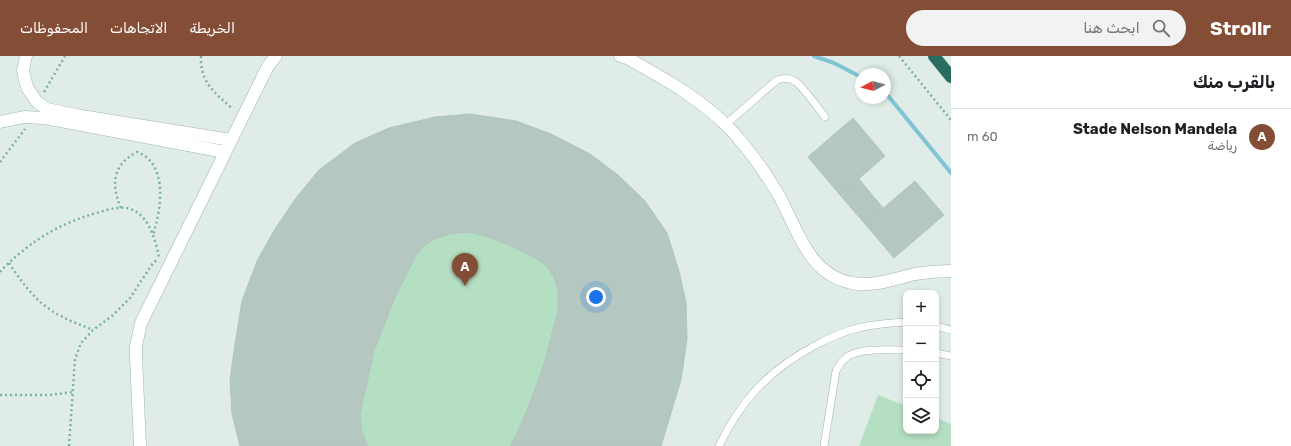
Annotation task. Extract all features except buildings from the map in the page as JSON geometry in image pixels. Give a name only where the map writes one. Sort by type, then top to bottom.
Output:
[{"type":"highway","points":[[934,56],[951,77]]},
{"type":"street","points":[[26,56],[23,70],[25,80],[28,89],[41,112]]},
{"type":"street","points":[[140,446],[136,357],[137,340],[141,324],[242,117],[268,66],[276,56]]},
{"type":"street","points":[[620,56],[672,83],[694,98],[714,114],[750,151],[778,194],[810,256],[828,273],[851,283],[864,285],[883,283],[935,271],[951,271]]},
{"type":"street","points":[[0,122],[41,112],[226,152]]},
{"type":"street","points":[[80,120],[231,140]]},
{"type":"lane","points":[[725,125],[777,80],[782,79],[796,82],[825,117]]},
{"type":"lane","points":[[719,446],[728,427],[741,407],[772,373],[791,359],[834,336],[858,328],[884,323],[903,322]]},
{"type":"lane","points":[[939,327],[951,330]]},
{"type":"lane","points":[[824,446],[835,375],[840,363],[855,353],[903,350]]},
{"type":"lane","points":[[939,354],[951,356]]},
{"type":"path","points":[[0,162],[41,112],[65,56]]},
{"type":"path","points":[[201,56],[203,75],[211,90],[242,117]]},
{"type":"path","points":[[898,56],[951,120]]},
{"type":"path","points":[[120,208],[114,188],[118,170],[130,156],[137,152],[145,155],[153,164],[159,185],[160,210],[153,235]]},
{"type":"path","points":[[0,272],[33,242],[60,225],[113,208],[128,208],[143,218],[150,227],[159,258]]},
{"type":"path","points":[[69,446],[75,359],[85,337],[116,312],[130,298],[153,264],[159,258],[168,256],[173,258]]},
{"type":"path","points":[[9,263],[26,288],[48,309],[61,317],[93,330]]},
{"type":"path","points":[[0,394],[44,395],[73,392]]},
{"type":"green space","points":[[470,114],[516,121],[551,134],[590,154],[618,175],[645,201],[667,233],[681,380],[661,446],[240,446],[232,414],[230,380],[242,301],[257,261],[275,229],[296,198],[319,170],[355,143],[389,128],[435,117]]},
{"type":"green space","points":[[878,395],[903,405],[903,434],[939,434],[939,419],[951,424],[951,446],[859,446]]},
{"type":"waterway","points":[[814,56],[834,63],[855,74]]},
{"type":"waterway","points":[[891,99],[951,173]]},
{"type":"place","name":"Stade Nelson Mandela","points":[[465,286]]}]
